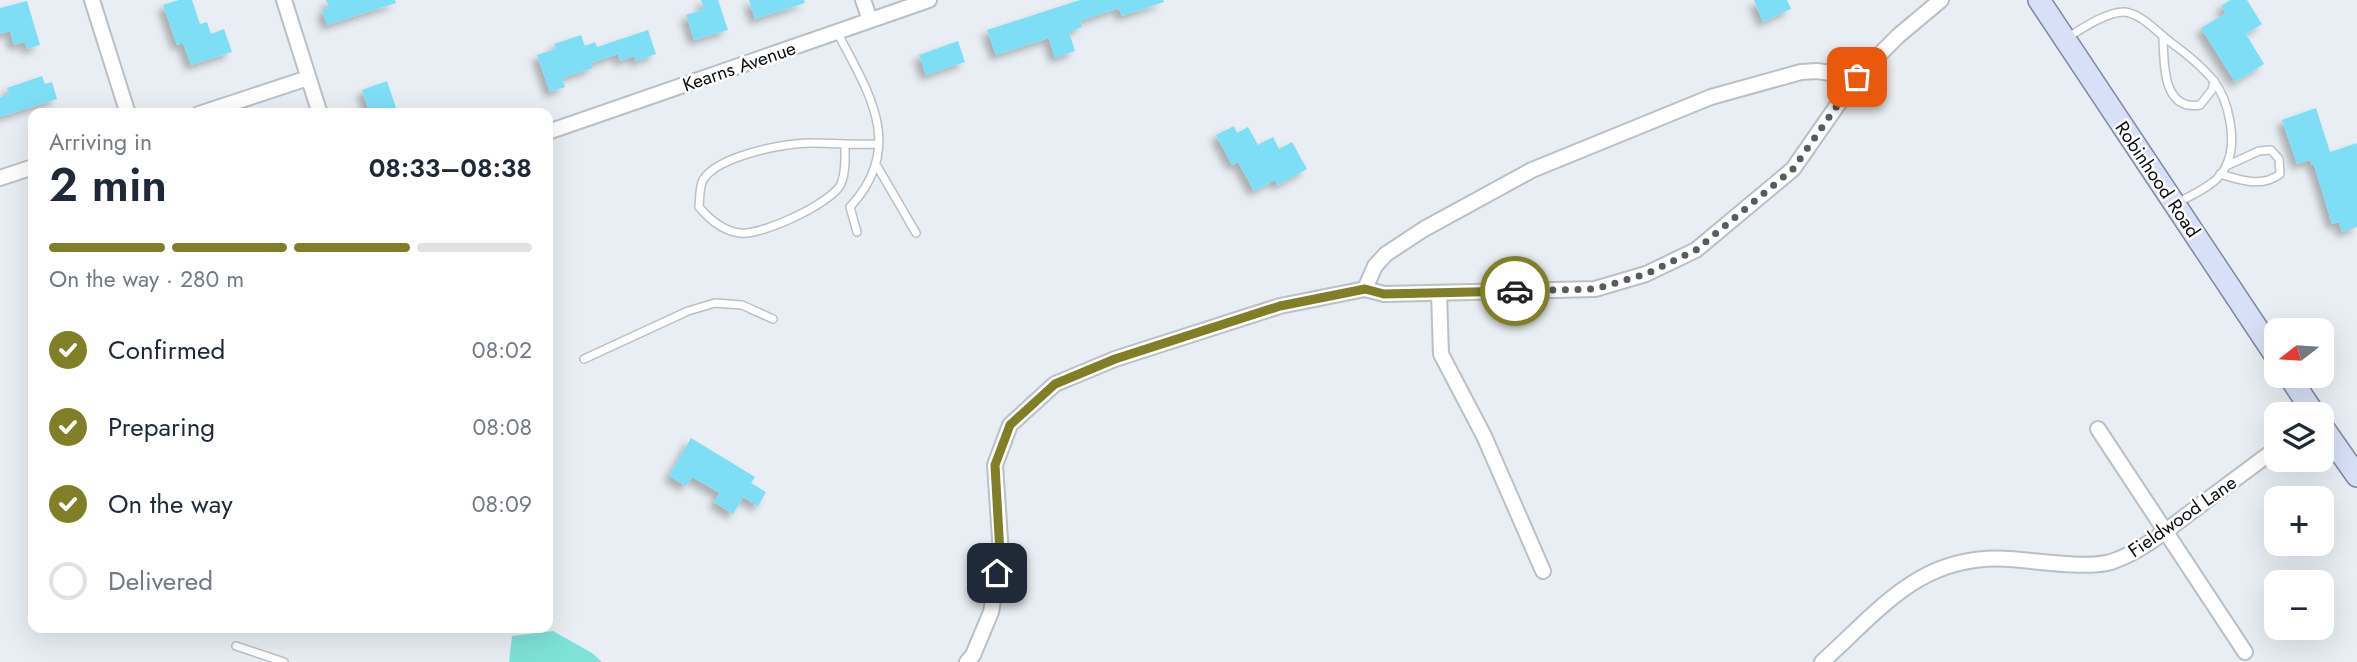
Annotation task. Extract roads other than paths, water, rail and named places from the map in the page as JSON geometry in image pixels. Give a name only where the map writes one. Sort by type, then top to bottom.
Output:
[{"type":"main road","name":"Robinhood Road","points":[[2039,0],[2264,338]]},
{"type":"main road","points":[[2334,443],[2357,475]]},
{"type":"street","points":[[92,0],[126,108]]},
{"type":"street","points":[[284,0],[318,108]]},
{"type":"street","points":[[863,0],[870,20]]},
{"type":"street","name":"Kearns Avenue","points":[[553,130],[929,0]]},
{"type":"street","points":[[967,662],[973,655],[991,612],[1000,554],[995,465],[1010,425],[1055,384],[1115,359],[1280,306],[1365,289],[1384,294],[1595,289],[1646,274],[1696,250],[1793,169],[1857,77],[1898,36],[1941,0]]},
{"type":"street","points":[[1365,289],[1375,266],[1387,254],[1424,229],[1532,170],[1711,97],[1801,72],[1817,71],[1857,77]]},
{"type":"street","points":[[217,108],[308,78]]},
{"type":"street","points":[[0,178],[28,169]]},
{"type":"street","points":[[1439,293],[1441,354],[1484,436],[1543,571]]},
{"type":"street","points":[[2098,429],[2245,652]]},
{"type":"street","name":"Fieldwood Lane","points":[[1822,662],[1892,596],[1910,583],[1939,569],[1970,559],[2101,564],[2129,555],[2264,458]]},
{"type":"lane","points":[[2065,39],[2093,22],[2121,12],[2134,14],[2214,81],[2227,108],[2231,140],[2226,166],[2214,182],[2175,205]]},
{"type":"lane","points":[[837,32],[872,99],[877,121],[877,166],[867,189],[850,207],[857,232]]},
{"type":"lane","points":[[2163,36],[2164,63],[2170,91],[2180,103],[2189,107],[2200,105],[2212,90],[2214,81]]},
{"type":"lane","points":[[845,146],[845,167],[840,186],[824,200],[764,229],[742,233],[724,229],[707,217],[699,207],[703,180],[718,166],[777,147],[812,142],[845,146],[878,144]]},
{"type":"lane","points":[[2220,174],[2255,182],[2273,180],[2280,174],[2279,159],[2271,150],[2259,151],[2226,166]]},
{"type":"lane","points":[[877,166],[916,233]]},
{"type":"lane","points":[[584,359],[688,311],[715,303],[742,305],[773,319]]},
{"type":"lane","points":[[236,646],[284,662]]}]
